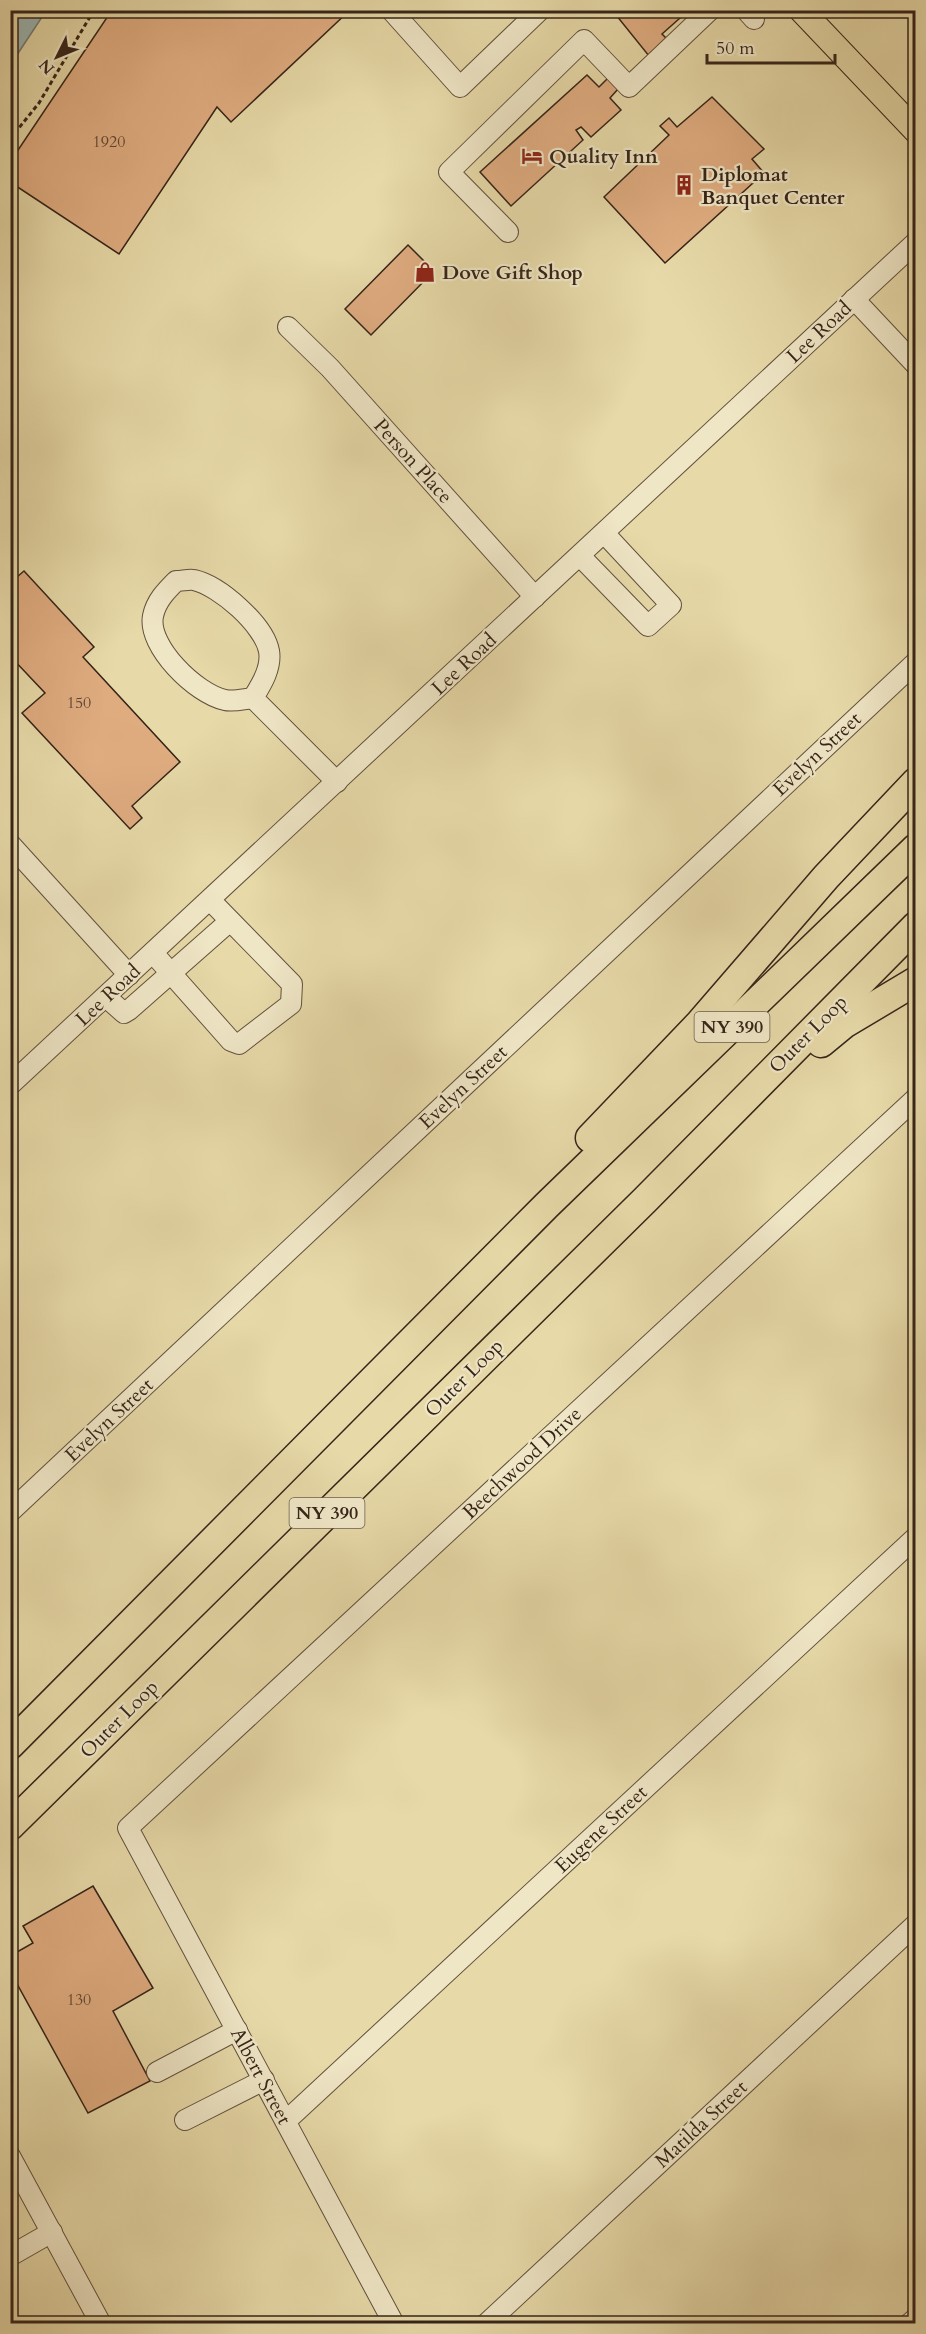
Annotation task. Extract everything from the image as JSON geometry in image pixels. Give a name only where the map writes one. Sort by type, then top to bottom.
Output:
[{"type":"highway","points":[[547,1205],[586,1143],[700,1023],[826,877],[915,782]]},
{"type":"highway","name":"NY 390","points":[[10,1745],[547,1205],[915,848]]},
{"type":"highway","name":"Outer Loop","points":[[10,1827],[645,1200],[915,926]]},
{"type":"highway","points":[[645,1200],[844,1024],[915,981]]},
{"type":"main road","points":[[801,10],[915,131]]},
{"type":"street","points":[[391,10],[460,87],[540,10]]},
{"type":"street","points":[[508,232],[449,172],[584,40],[628,87],[711,10]]},
{"type":"street","name":"Lee Road","points":[[10,1085],[915,242]]},
{"type":"street","points":[[854,299],[915,365]]},
{"type":"street","name":"Person Place","points":[[288,327],[330,368],[535,597]]},
{"type":"street","points":[[580,556],[648,626],[671,605],[604,533]]},
{"type":"street","points":[[253,698],[266,677],[270,652],[260,631],[243,611],[214,588],[194,580],[176,581],[161,596],[153,616],[155,639],[174,666],[200,688],[225,700],[253,698],[337,782]]},
{"type":"street","name":"Evelyn Street","points":[[10,1512],[915,662]]},
{"type":"street","points":[[10,844],[129,975]]},
{"type":"street","points":[[153,953],[231,1041],[239,1044],[291,1004],[292,984],[210,900]]},
{"type":"street","points":[[106,997],[124,1013],[171,975],[230,921]]},
{"type":"street","name":"Beechwood Drive","points":[[128,1828],[915,1098]]},
{"type":"street","name":"Eugene Street","points":[[286,2121],[915,1537]]},
{"type":"street","name":"Albert Street","points":[[128,1828],[394,2324]]},
{"type":"street","name":"Matilda Street","points":[[486,2324],[915,1924]]},
{"type":"street","points":[[158,2072],[237,2030]]},
{"type":"street","points":[[185,2120],[264,2080]]},
{"type":"street","points":[[10,2156],[101,2324]]},
{"type":"street","points":[[10,2256],[52,2232]]},
{"type":"street","points":[[909,2324],[915,2318]]},
{"type":"path","points":[[10,139],[39,103],[94,10]]},
{"type":"water","points":[[10,11],[46,11],[11,64]]},
{"type":"building","points":[[112,10],[350,10],[231,122],[217,107],[119,254],[10,182],[10,162]]},
{"type":"building","points":[[612,10],[689,10],[662,34],[667,39],[649,56]]},
{"type":"building","name":"Quality Inn","points":[[587,75],[599,87],[608,78],[618,89],[610,98],[621,110],[591,137],[581,127],[576,130],[583,140],[511,206],[480,172]]},
{"type":"building","name":"Diplomat Banquet Center","points":[[712,97],[764,149],[752,159],[764,173],[665,263],[604,197],[669,135],[660,126],[669,118],[677,127]]},
{"type":"building","points":[[408,245],[434,271],[371,335],[345,309]]},
{"type":"building","points":[[24,571],[94,647],[83,657],[180,762],[132,806],[142,818],[130,829],[22,713],[45,693],[10,656],[10,583]]},
{"type":"building","points":[[93,1886],[153,1988],[113,2011],[150,2081],[88,2113],[10,1971],[10,1956],[33,1943],[23,1926]]},
{"type":"place","name":"Quality Inn","points":[[532,156]]},
{"type":"place","name":"Diplomat Banquet Center","points":[[684,185]]},
{"type":"place","name":"Dove Gift Shop","points":[[425,272]]}]
